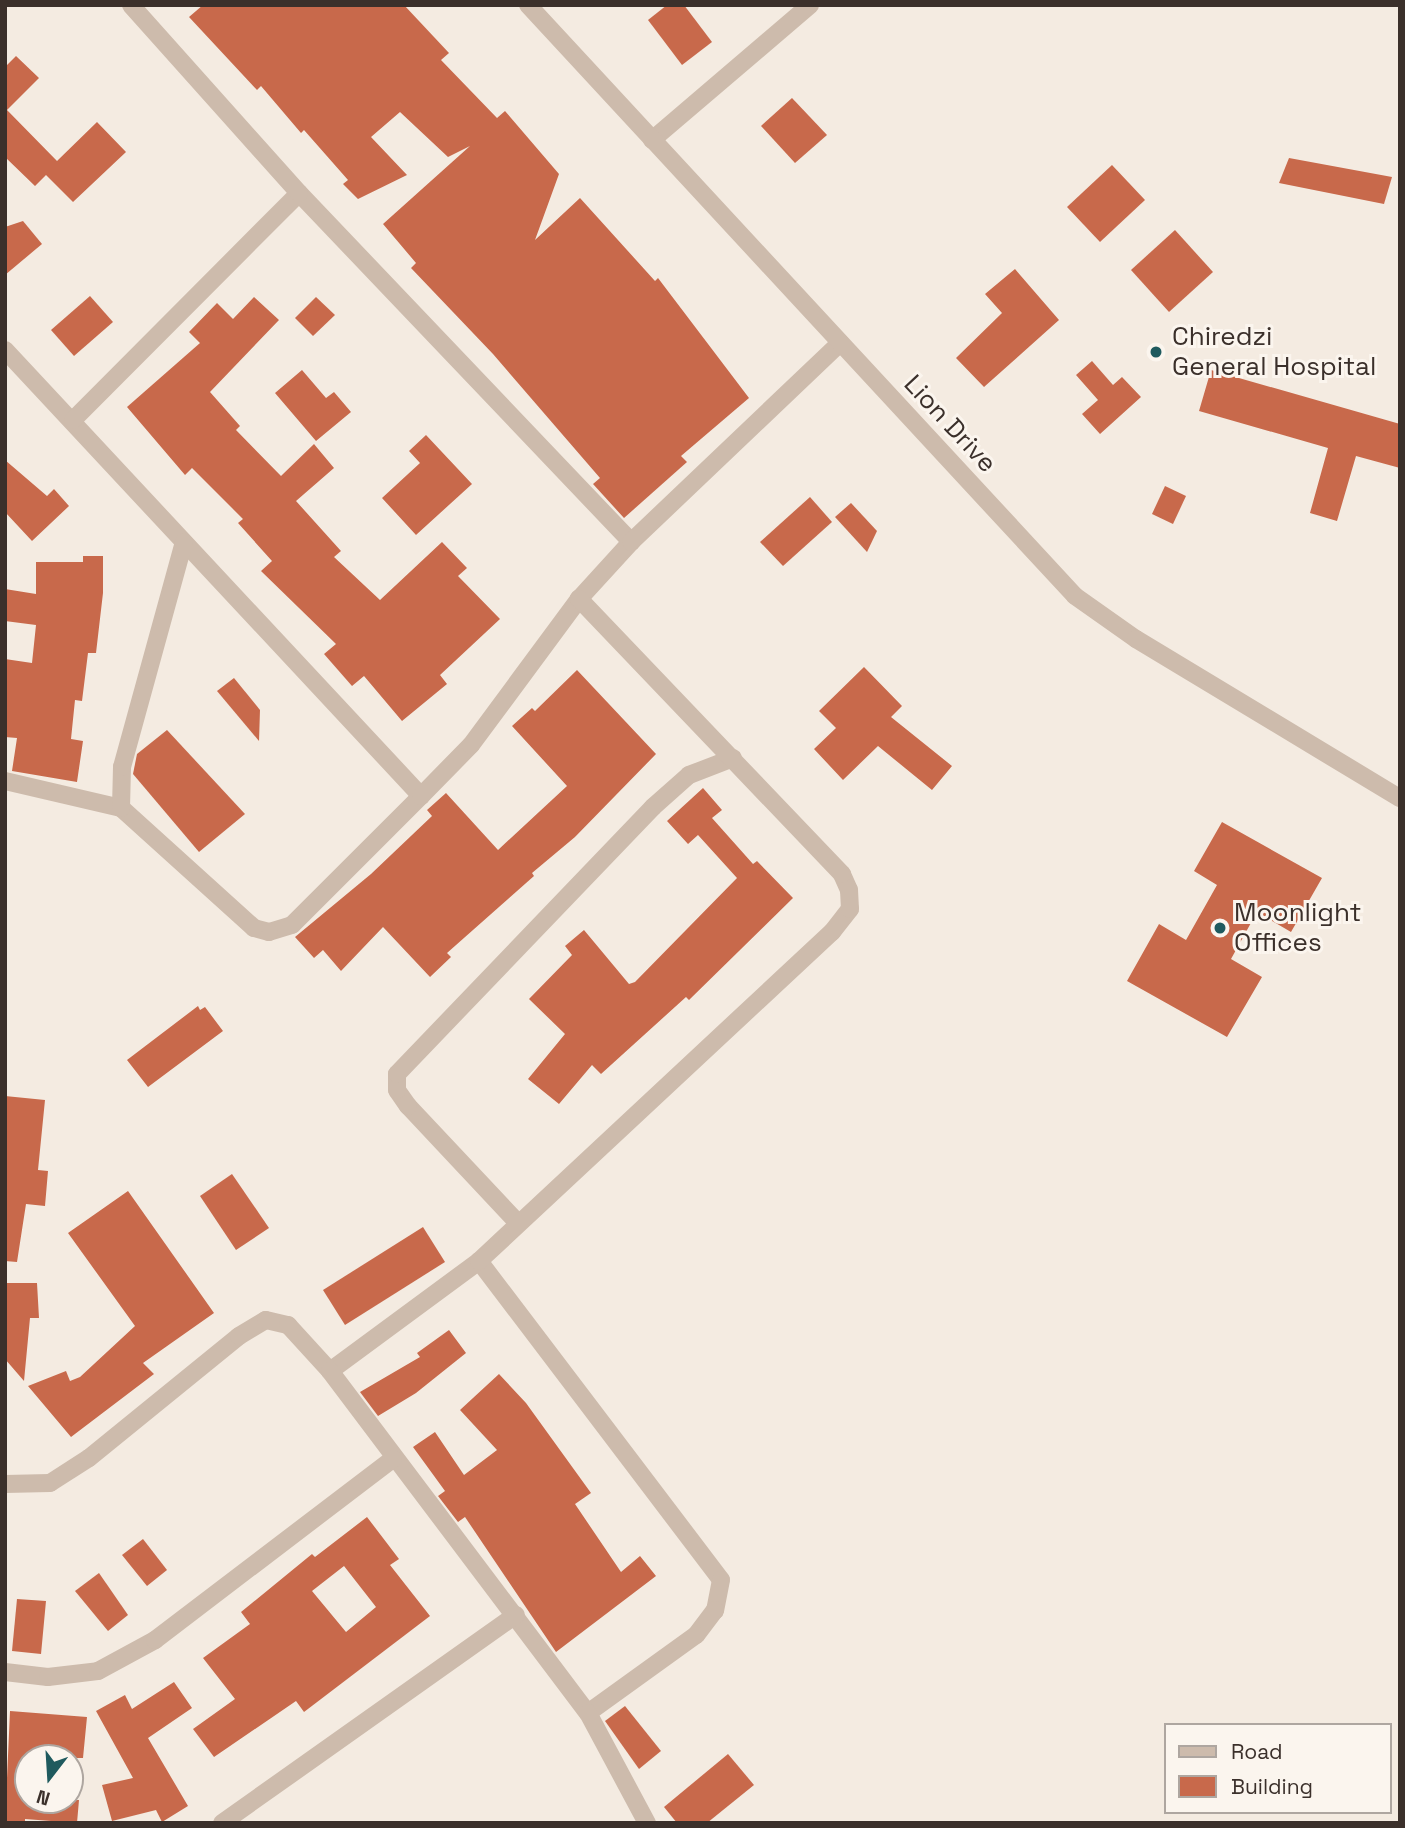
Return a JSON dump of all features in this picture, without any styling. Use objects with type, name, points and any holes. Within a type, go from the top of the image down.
[{"type":"street","points":[[131,5],[299,193],[631,542]]},
{"type":"street","name":"Lion Drive","points":[[528,5],[1075,596],[1136,639],[1400,798]]},
{"type":"street","points":[[652,140],[810,5]]},
{"type":"street","points":[[73,420],[299,193]]},
{"type":"street","points":[[5,782],[121,808],[254,928],[269,932],[292,925],[471,745],[579,599],[631,542],[840,343]]},
{"type":"street","points":[[5,349],[421,796]]},
{"type":"street","points":[[121,808],[122,767],[184,542]]},
{"type":"street","points":[[330,1371],[479,1261],[832,932],[850,909],[849,890],[842,874],[579,599]]},
{"type":"street","points":[[518,1223],[408,1106],[397,1090],[397,1074],[653,807],[689,775],[733,758]]},
{"type":"street","points":[[479,1261],[720,1580],[715,1610],[696,1635],[588,1713]]},
{"type":"street","points":[[5,1484],[50,1483],[89,1458],[239,1336],[266,1320],[288,1325],[330,1371],[393,1459],[516,1615],[588,1713],[647,1823]]},
{"type":"street","points":[[5,1672],[48,1677],[98,1671],[155,1640],[393,1459]]},
{"type":"street","points":[[222,1823],[516,1615]]},
{"type":"building","points":[[203,5],[404,5],[449,53],[441,60],[497,118],[505,111],[559,174],[535,240],[580,198],[655,281],[658,278],[749,398],[681,456],[687,462],[624,518],[593,484],[600,478],[493,354],[411,268],[416,263],[383,224],[470,146],[448,157],[400,112],[371,137],[407,175],[358,199],[343,184],[348,180],[304,130],[301,133],[261,86],[257,90],[189,17]]},
{"type":"building","points":[[667,5],[684,5],[712,42],[682,65],[648,20]]},
{"type":"building","points":[[16,56],[39,78],[7,110],[57,161],[97,122],[126,152],[73,202],[46,175],[35,186],[5,157],[5,67]]},
{"type":"building","points":[[792,98],[827,135],[795,163],[761,126]]},
{"type":"building","points":[[1289,158],[1392,177],[1384,204],[1279,183]]},
{"type":"building","points":[[1112,165],[1145,200],[1100,242],[1067,207]]},
{"type":"building","points":[[23,221],[42,244],[5,275],[5,227]]},
{"type":"building","points":[[1175,230],[1213,272],[1169,312],[1131,270]]},
{"type":"building","points":[[1015,269],[1059,320],[984,387],[956,358],[1002,313],[985,294]]},
{"type":"building","points":[[90,296],[113,322],[74,356],[51,330]]},
{"type":"building","points":[[254,297],[279,320],[210,392],[240,426],[236,430],[281,476],[314,444],[334,468],[296,501],[341,551],[334,557],[380,600],[442,542],[467,568],[458,576],[500,619],[440,675],[447,684],[402,721],[364,676],[352,686],[324,654],[336,644],[261,571],[272,561],[238,523],[243,519],[192,468],[185,475],[127,407],[200,343],[189,332],[217,303],[233,319]]},
{"type":"building","points":[[316,297],[335,315],[313,336],[295,318]]},
{"type":"building","points":[[1092,361],[1113,385],[1122,377],[1141,397],[1100,434],[1082,414],[1098,400],[1076,375]]},
{"type":"building","points":[[302,370],[326,398],[334,392],[351,412],[316,441],[275,393]]},
{"type":"building","points":[[1211,370],[1400,424],[1400,468],[1356,456],[1337,521],[1310,513],[1328,448],[1199,411]]},
{"type":"building","points":[[426,435],[472,484],[416,535],[382,498],[420,463],[409,451]]},
{"type":"building","points":[[5,460],[47,496],[54,489],[69,506],[32,541],[5,512]]},
{"type":"building","points":[[1165,486],[1186,496],[1173,524],[1152,514]]},
{"type":"building","points":[[810,497],[832,522],[783,566],[760,542]]},
{"type":"building","points":[[851,503],[877,531],[867,552],[835,517]]},
{"type":"building","points":[[83,556],[103,556],[103,593],[96,653],[88,653],[82,701],[75,700],[71,739],[83,741],[77,782],[12,771],[17,738],[5,737],[5,659],[32,663],[36,625],[5,621],[5,589],[36,594],[36,562],[83,562]]},
{"type":"building","points":[[864,667],[902,706],[891,717],[952,766],[932,790],[878,746],[843,780],[814,749],[836,728],[819,711]]},
{"type":"building","points":[[577,670],[656,754],[575,837],[532,873],[534,876],[447,953],[451,957],[430,977],[383,927],[341,971],[323,950],[314,958],[295,937],[371,874],[432,816],[427,810],[446,793],[498,850],[567,786],[512,726],[532,708],[535,711]]},
{"type":"building","points":[[234,678],[260,710],[259,741],[217,691]]},
{"type":"building","points":[[167,730],[245,814],[199,852],[133,774],[137,754]]},
{"type":"building","points":[[703,788],[722,810],[712,818],[753,864],[757,861],[793,898],[689,1000],[686,997],[601,1074],[592,1065],[559,1104],[528,1079],[565,1034],[529,999],[572,955],[565,946],[584,930],[629,984],[635,982],[737,878],[698,835],[688,844],[667,821]]},
{"type":"building","name":"Moonlight Offices","points":[[1222,822],[1322,878],[1291,932],[1257,912],[1231,959],[1262,977],[1227,1037],[1127,981],[1159,924],[1186,940],[1217,885],[1194,871]]},
{"type":"building","points":[[198,1006],[200,1010],[205,1007],[223,1031],[148,1087],[127,1060]]},
{"type":"building","points":[[5,1096],[45,1100],[38,1170],[48,1171],[45,1206],[26,1204],[17,1262],[5,1261]]},
{"type":"building","points":[[232,1174],[269,1228],[236,1250],[200,1196]]},
{"type":"building","points":[[128,1191],[214,1313],[143,1363],[154,1374],[71,1437],[28,1386],[66,1371],[70,1381],[80,1377],[135,1326],[68,1233]]},
{"type":"building","points":[[423,1227],[445,1262],[345,1325],[323,1290]]},
{"type":"building","points":[[5,1283],[37,1283],[39,1318],[30,1318],[24,1381],[5,1359]]},
{"type":"building","points":[[449,1330],[466,1353],[416,1393],[378,1416],[360,1392],[420,1357],[417,1353]]},
{"type":"building","points":[[499,1374],[526,1403],[591,1493],[575,1504],[621,1572],[640,1556],[656,1576],[556,1652],[465,1517],[458,1522],[438,1496],[445,1491],[413,1447],[435,1432],[464,1475],[497,1450],[460,1410]]},
{"type":"building","points":[[367,1517],[399,1559],[390,1565],[430,1616],[304,1712],[296,1701],[214,1757],[193,1729],[235,1699],[203,1658],[250,1624],[241,1612],[312,1554],[315,1557]],"holes":[[[344,1566],[376,1607],[346,1632],[312,1591]]]},
{"type":"building","points":[[143,1539],[167,1570],[147,1586],[122,1555]]},
{"type":"building","points":[[99,1573],[128,1615],[108,1631],[75,1591]]},
{"type":"building","points":[[17,1599],[46,1601],[41,1654],[12,1651]]},
{"type":"building","points":[[174,1682],[192,1708],[148,1738],[188,1806],[162,1822],[156,1810],[112,1821],[102,1785],[133,1778],[96,1711],[125,1695],[132,1709]]},
{"type":"building","points":[[625,1706],[661,1751],[639,1769],[605,1721]]},
{"type":"building","points":[[10,1711],[87,1717],[84,1748],[84,1744],[14,1744],[14,1814],[78,1814],[77,1823],[25,1819],[25,1823],[5,1823]]},
{"type":"building","points":[[728,1754],[754,1785],[707,1823],[677,1823],[664,1807]]},
{"type":"place","name":"Chiredzi General Hospital","points":[[1156,352]]},
{"type":"place","name":"Moonlight Offices","points":[[1220,928]]}]
